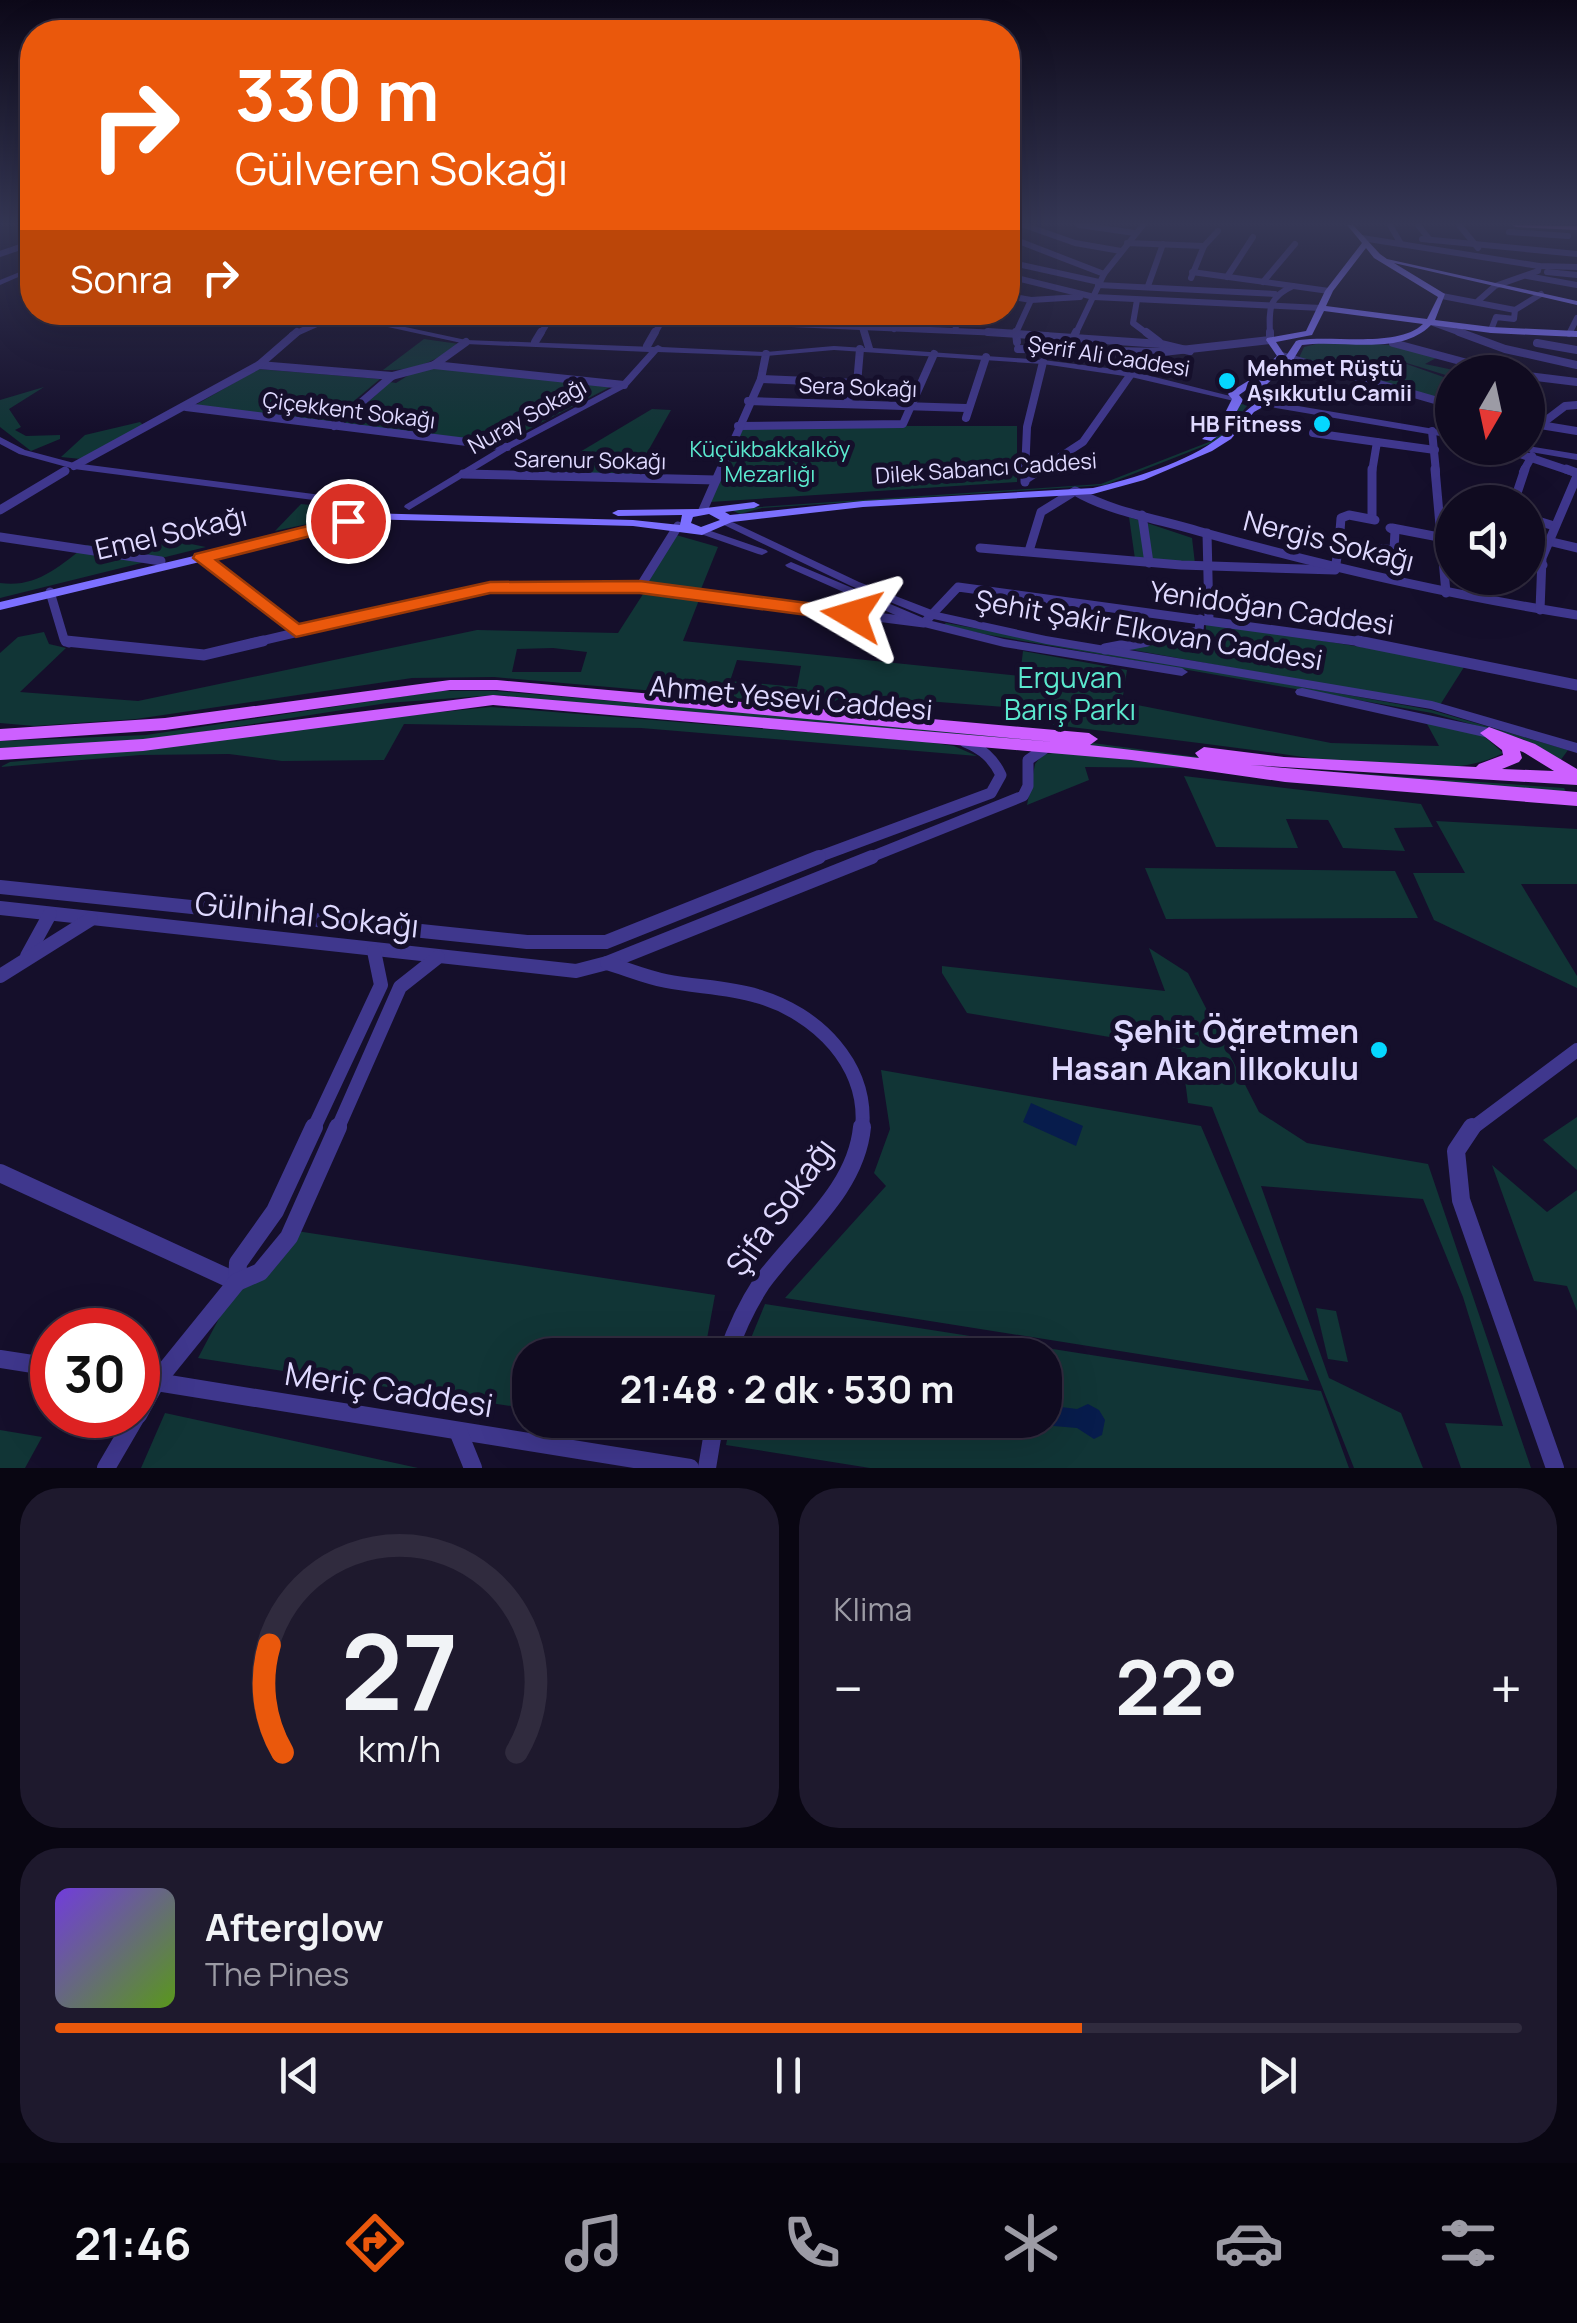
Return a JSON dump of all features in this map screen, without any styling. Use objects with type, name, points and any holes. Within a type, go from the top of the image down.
[{"type":"main road","points":[[1309,333],[1328,294]]},
{"type":"main road","points":[[1270,340],[1309,333],[1327,339],[1393,343],[1414,336],[1431,322],[1442,296],[1438,294]]},
{"type":"main road","points":[[1541,294],[1577,304]]},
{"type":"main road","points":[[1322,308],[1539,338],[1573,334]]},
{"type":"main road","points":[[1270,340],[1298,346],[1327,339]]},
{"type":"main road","points":[[1270,340],[1286,357],[1298,346]]},
{"type":"main road","name":"Dilek Sabancı Caddesi","points":[[362,510],[408,507],[544,515],[702,510],[1113,479],[1206,440],[1223,427],[1238,395],[1262,369],[1286,357]]},
{"type":"main road","name":"Dilek Sabancı Caddesi","points":[[698,530],[726,521],[844,506],[1108,488],[1214,446],[1232,433],[1262,400],[1262,383],[1286,357]]},
{"type":"main road","points":[[1238,395],[1262,400]]},
{"type":"main road","points":[[362,510],[698,530]]},
{"type":"main road","name":"Emel Sokağı","points":[[0,603],[329,528],[362,510]]},
{"type":"main road","name":"Emel Sokağı","points":[[0,603],[362,510]]},
{"type":"main road","points":[[698,530],[684,521],[702,510],[721,513],[726,521]]},
{"type":"main road","name":"Ahmet Yesevi Caddesi","points":[[0,735],[165,724],[398,690],[497,685],[1120,742],[1284,763],[1424,773],[1577,777]]},
{"type":"main road","name":"Ahmet Yesevi Caddesi","points":[[0,754],[143,745],[492,700],[1130,754],[1285,776],[1577,799]]},
{"type":"main road","points":[[1424,773],[1498,767],[1509,762],[1513,758],[1510,746],[1489,733]]},
{"type":"main road","points":[[1489,733],[1530,748],[1577,777]]},
{"type":"main road","points":[[1577,751],[1569,764],[1577,777]]},
{"type":"street","points":[[1079,294],[1094,297]]},
{"type":"street","points":[[1074,336],[1095,294]]},
{"type":"street","points":[[1019,325],[1015,334],[1018,352],[1190,351],[1247,339],[1270,340],[1269,306],[1274,294],[1269,294]]},
{"type":"street","points":[[1478,301],[1488,294]]},
{"type":"street","points":[[1442,296],[1515,310],[1541,294]]},
{"type":"street","points":[[1020,298],[1094,297],[1322,308]]},
{"type":"street","points":[[1020,323],[1031,300]]},
{"type":"street","points":[[1133,341],[1137,300]]},
{"type":"street","points":[[1492,330],[1496,317],[1514,319],[1515,310]]},
{"type":"street","points":[[1573,334],[1577,318]]},
{"type":"street","points":[[1133,322],[1161,344]]},
{"type":"street","points":[[1431,322],[1531,355]]},
{"type":"street","points":[[259,366],[262,358],[289,336],[315,325]]},
{"type":"street","name":"Şerif Ali Caddesi","points":[[394,325],[466,342],[752,350],[865,347],[986,357],[1130,374],[1238,395]]},
{"type":"street","name":"Şerif Ali Caddesi","points":[[400,325],[458,337],[766,354],[865,347],[1018,352],[1114,367],[1238,395]]},
{"type":"street","points":[[534,342],[546,325]]},
{"type":"street","points":[[652,348],[660,325]]},
{"type":"street","points":[[820,325],[1074,336],[1161,344],[1190,351]]},
{"type":"street","points":[[848,402],[865,347],[861,325]]},
{"type":"street","points":[[894,329],[898,325]]},
{"type":"street","points":[[955,331],[956,325]]},
{"type":"street","points":[[1534,355],[1539,338],[1577,350]]},
{"type":"street","points":[[434,365],[466,342]]},
{"type":"street","points":[[1393,343],[1438,355]]},
{"type":"street","name":"Nuray Sokağı","points":[[408,507],[624,385],[652,348]]},
{"type":"street","points":[[702,510],[761,379],[766,354]]},
{"type":"street","points":[[738,426],[903,424],[934,354]]},
{"type":"street","name":"Sera Sokağı","points":[[748,401],[848,402],[966,413],[986,357]]},
{"type":"street","points":[[1286,357],[1435,400]]},
{"type":"street","points":[[1545,358],[1577,365]]},
{"type":"street","points":[[1025,483],[1027,427],[1044,362]]},
{"type":"street","points":[[0,510],[259,366],[392,376],[434,365],[624,385]]},
{"type":"street","points":[[1025,483],[1083,442],[1130,374]]},
{"type":"street","points":[[334,426],[392,376]]},
{"type":"street","points":[[1545,378],[1577,382]]},
{"type":"street","points":[[761,379],[857,383]]},
{"type":"street","points":[[1262,400],[1435,431]]},
{"type":"street","points":[[1262,400],[1435,429]]},
{"type":"street","points":[[1545,421],[1565,406],[1577,405]]},
{"type":"street","name":"Çiçekkent Sokağı","points":[[186,407],[508,448]]},
{"type":"street","points":[[1545,426],[1577,432]]},
{"type":"street","points":[[1432,431],[1439,485]]},
{"type":"street","points":[[1313,433],[1434,450]]},
{"type":"street","points":[[0,440],[69,469]]},
{"type":"street","points":[[1372,518],[1370,483],[1377,442]]},
{"type":"street","points":[[1545,451],[1577,455]]},
{"type":"street","points":[[1545,451],[1577,455]]},
{"type":"street","points":[[0,452],[69,469],[362,510]]},
{"type":"street","points":[[1545,458],[1577,474],[1551,525],[1545,555]]},
{"type":"street","name":"Sarenur Sokağı","points":[[464,474],[716,480]]},
{"type":"street","points":[[1029,551],[1041,512],[1075,491]]},
{"type":"street","name":"Nergis Sokağı","points":[[1075,491],[1089,499],[1335,570],[1435,591]]},
{"type":"street","points":[[1142,515],[1149,562]]},
{"type":"street","points":[[980,548],[1207,566],[1335,570],[1338,544],[1341,518],[1372,518],[1395,531],[1394,550],[1338,544]]},
{"type":"street","name":"Şehit Şakir Elkovan Caddesi","points":[[726,521],[929,619],[1432,704],[1577,751]]},
{"type":"street","points":[[1545,523],[1551,525]]},
{"type":"street","points":[[640,587],[678,526]]},
{"type":"street","points":[[1390,528],[1435,538]]},
{"type":"street","name":"Şehit Şakir Elkovan Caddesi","points":[[698,530],[744,543],[845,592],[1004,642],[1400,711],[1489,733]]},
{"type":"street","points":[[1105,649],[1199,631],[1205,620],[1207,534]]},
{"type":"street","points":[[0,536],[161,561]]},
{"type":"street","points":[[1548,541],[1577,548]]},
{"type":"street","points":[[202,558],[296,630]]},
{"type":"street","points":[[50,592],[64,639],[81,646],[204,655],[296,630],[490,588],[640,587],[708,599],[929,619]]},
{"type":"street","name":"Yenidoğan Caddesi","points":[[929,619],[958,587],[1343,638],[1577,685]]},
{"type":"street","name":"Nergis Sokağı","points":[[1457,595],[1577,615]]},
{"type":"street","points":[[1540,610],[1541,595]]},
{"type":"street","name":"Gülnihal Sokağı","points":[[0,887],[527,942],[606,942],[873,835],[991,793],[1001,775],[996,762],[982,749],[961,741]]},
{"type":"street","name":"Gülnihal Sokağı","points":[[0,908],[576,971],[607,963],[1023,796],[1028,786],[1028,760],[1048,748]]},
{"type":"street","points":[[28,956],[50,914]]},
{"type":"street","points":[[0,976],[91,918]]},
{"type":"street","points":[[606,942],[607,963]]},
{"type":"street","points":[[237,1282],[238,1263],[275,1211],[381,985],[374,951]]},
{"type":"street","points":[[160,1366],[237,1282],[260,1272],[288,1237],[400,987],[438,957]]},
{"type":"street","name":"Şifa Sokağı","points":[[607,963],[664,981],[724,988],[772,1001],[811,1024],[840,1050],[864,1090],[862,1147],[845,1180],[762,1282],[730,1338]]},
{"type":"street","points":[[1555,1468],[1461,1200],[1456,1151],[1474,1124],[1577,1050]]},
{"type":"street","points":[[0,1173],[237,1282]]},
{"type":"street","points":[[0,1360],[30,1364]]},
{"type":"street","name":"Meriç Caddesi","points":[[160,1382],[690,1468]]},
{"type":"street","points":[[458,1431],[474,1468]]},
{"type":"street","points":[[106,1468],[124,1438]]},
{"type":"street","points":[[707,1468],[713,1438]]},
{"type":"green space","points":[[424,339],[459,344],[423,364],[383,370]]},
{"type":"green space","points":[[1328,341],[1390,345],[1435,356],[1425,364],[1435,366],[1435,372],[1384,356],[1435,374],[1435,398],[1298,360],[1304,347]]},
{"type":"green space","points":[[436,366],[612,386],[502,443],[344,424],[390,382]]},
{"type":"green space","points":[[258,369],[380,379],[329,422],[192,407]]},
{"type":"green space","points":[[44,387],[9,409],[21,427],[15,430],[26,436],[60,435],[60,439],[31,451],[0,427],[0,400]]},
{"type":"green space","points":[[1241,404],[1248,405],[1217,441],[1105,485],[762,508],[740,514],[729,509],[1101,484],[1214,440]]},
{"type":"green space","points":[[652,409],[671,410],[634,476],[543,474]]},
{"type":"green space","points":[[140,422],[143,425],[81,459],[61,457],[85,435]]},
{"type":"green space","name":"Küçükbakkalköy Mezarlığı","points":[[744,426],[1017,426],[1017,482],[710,502]]},
{"type":"green space","points":[[301,504],[350,509],[344,516],[275,531]]},
{"type":"green space","points":[[1129,517],[1192,538],[1195,564],[1135,559]]},
{"type":"green space","points":[[141,534],[206,547],[0,598],[0,583],[36,579],[87,545],[118,550]]},
{"type":"green space","points":[[676,535],[718,547],[699,594],[643,586]]},
{"type":"green space","name":"Erguvan Barış Parkı","points":[[645,591],[699,600],[683,641],[1020,676],[1023,651],[1127,670],[1122,702],[1331,743],[1439,746],[1426,722],[1484,736],[1503,753],[1449,767],[1381,766],[1054,725],[1019,708],[846,695],[826,706],[494,677],[412,678],[136,719],[34,726],[0,723],[0,653],[18,637],[44,632],[49,644],[66,648],[20,692],[138,701],[477,630],[618,633]],"holes":[[[517,649],[587,652],[581,672],[512,672]],[[737,660],[801,666],[797,687],[730,681]]]},
{"type":"green space","points":[[1206,622],[1466,664],[1440,705],[1122,648],[1206,636]]},
{"type":"green space","points":[[943,625],[1431,710],[1568,750],[1560,761],[1523,739],[1432,713],[984,634]]},
{"type":"green space","points":[[440,691],[495,691],[1085,742],[1280,768],[1564,788],[1567,793],[1281,772],[496,695],[387,703],[150,740],[0,748],[0,741],[146,735]]},
{"type":"green space","points":[[491,707],[927,742],[954,746],[977,756],[641,728],[404,724],[384,760],[282,761],[229,754],[140,755],[0,767],[10,762]]},
{"type":"green space","points":[[1062,751],[1190,768],[1085,767],[1089,780],[1027,805],[1035,764],[1042,755]]},
{"type":"green space","points":[[1184,776],[1421,804],[1433,827],[1394,828],[1405,851],[1343,848],[1328,820],[1286,819],[1298,848],[1216,847]]},
{"type":"green space","points":[[1436,821],[1577,829],[1577,884],[1521,884],[1577,976],[1577,988],[1434,920],[1413,873],[1465,873]]},
{"type":"green space","points":[[1145,868],[1395,871],[1418,918],[1166,919]]},
{"type":"green space","points":[[1149,948],[1188,973],[1259,1112],[1307,1143],[1428,1164],[1531,1468],[1461,1468],[1445,1423],[1503,1426],[1463,1297],[1423,1199],[1261,1186],[1329,1378],[1401,1413],[1423,1468],[1354,1468],[1212,1107],[1188,1103],[1181,1049],[967,1013],[942,973],[942,966],[1165,991]]},
{"type":"green space","points":[[881,1070],[1201,1126],[1309,1381],[1062,1342],[1062,1338],[1038,1338],[785,1298],[886,1186],[874,1173],[890,1129]]},
{"type":"green space","points":[[1577,1117],[1577,1170],[1543,1140]]},
{"type":"green space","points":[[1492,1165],[1547,1212],[1577,1190],[1577,1311],[1567,1286],[1534,1281]]},
{"type":"green space","points":[[290,1230],[715,1295],[707,1338],[512,1338],[512,1406],[198,1358],[224,1309]]},
{"type":"green space","points":[[765,1304],[982,1338],[751,1338]]},
{"type":"green space","points":[[1316,1308],[1336,1311],[1348,1362],[1328,1359]]},
{"type":"green space","points":[[1062,1350],[1321,1391],[1349,1468],[870,1468],[726,1445],[727,1438],[1062,1438]]},
{"type":"green space","points":[[165,1413],[418,1468],[141,1468],[154,1438],[160,1438]]},
{"type":"green space","points":[[0,1430],[41,1438],[25,1468],[0,1468]]},
{"type":"water","points":[[1031,1103],[1083,1126],[1076,1146],[1023,1122]]},
{"type":"water","points":[[1088,1404],[1099,1410],[1105,1420],[1102,1435],[1094,1439],[1077,1428],[1062,1427],[1062,1407],[1077,1409]]},
{"type":"place","name":"Mehmet Rüştü Aşıkkutlu Camii","points":[[1227,381]]},
{"type":"place","name":"HB Fitness","points":[[1322,424]]},
{"type":"place","name":"Şehit Öğretmen Hasan Akan İlkokulu","points":[[1379,1050]]},
{"type":"route","points":[[348,521],[202,558],[296,630],[490,588],[640,587],[852,615]]}]
